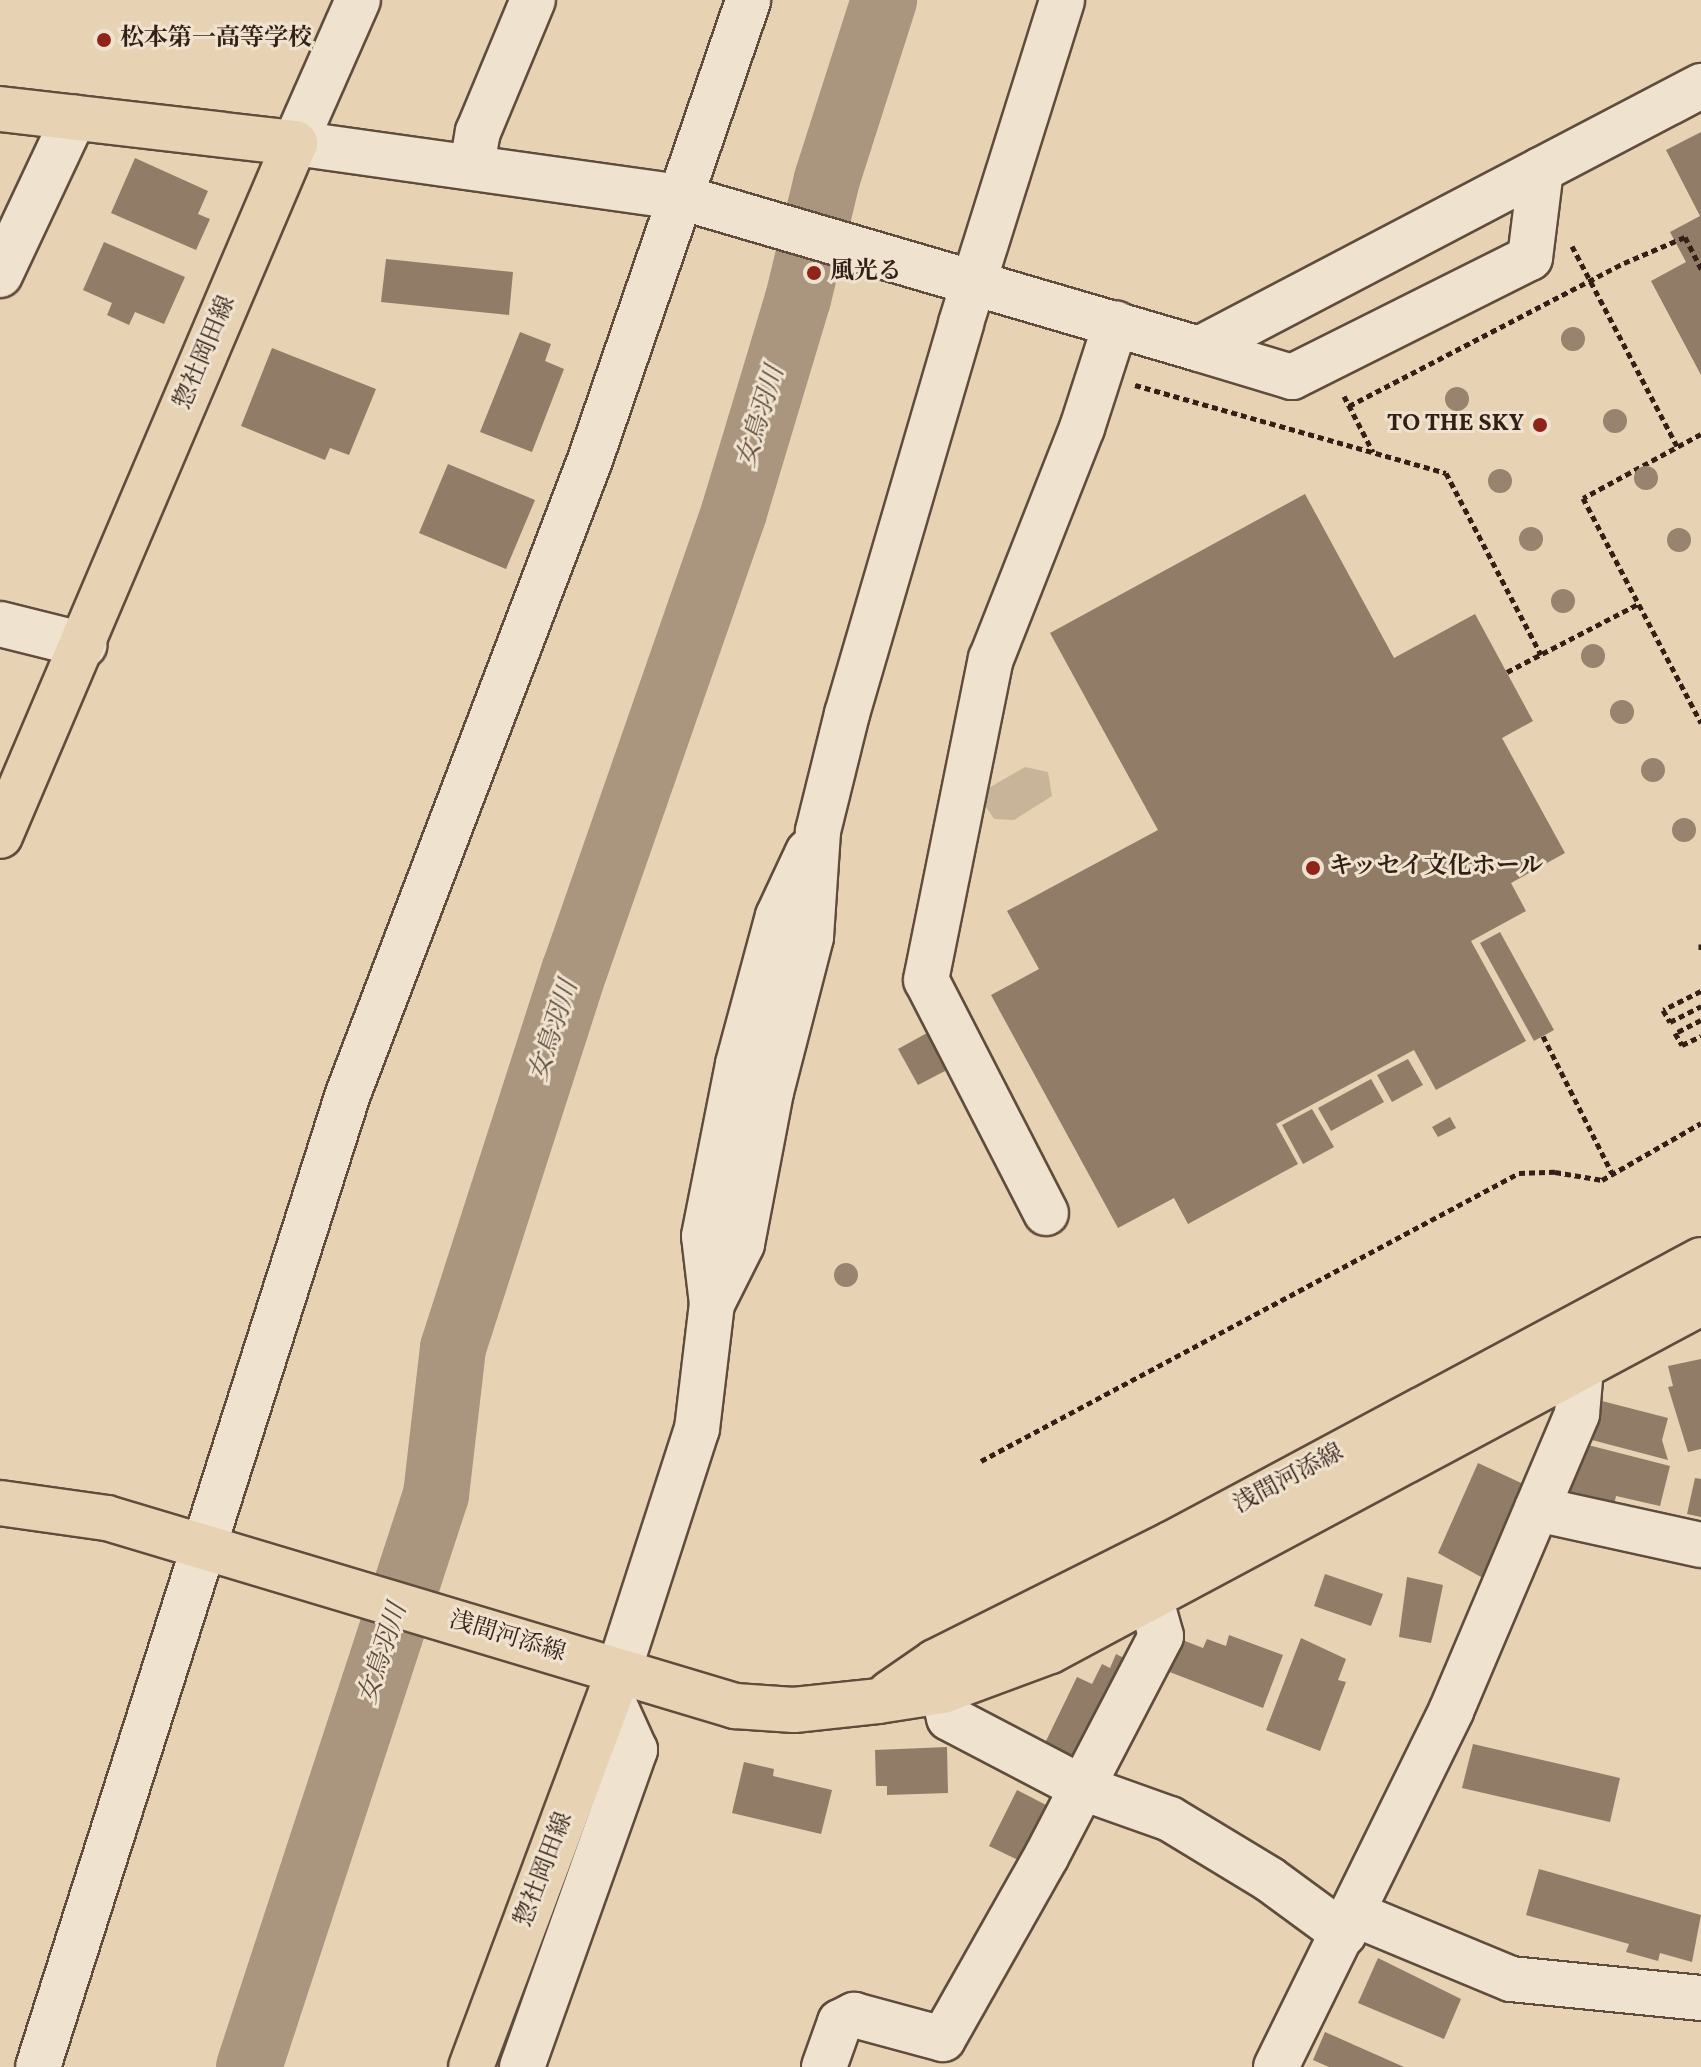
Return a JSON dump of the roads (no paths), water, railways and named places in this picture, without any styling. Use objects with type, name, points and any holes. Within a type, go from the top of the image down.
[{"type":"main road","points":[[0,109],[295,143]]},
{"type":"main road","name":"惣社岡田線","points":[[0,836],[84,645],[295,143]]},
{"type":"main road","name":"浅間河添線","points":[[878,1701],[935,1662],[1144,1558],[1701,1260]]},
{"type":"main road","name":"浅間河添線","points":[[0,1503],[107,1518],[215,1548],[573,1658],[614,1684],[735,1706],[794,1710],[878,1701],[942,1691],[1050,1651],[1701,1303]]},
{"type":"main road","name":"惣社岡田線","points":[[471,2067],[614,1684]]},
{"type":"street","points":[[358,0],[295,143],[472,165],[689,200],[1292,377],[1530,258],[1541,170]]},
{"type":"street","points":[[472,165],[478,132],[533,0]]},
{"type":"street","points":[[38,2067],[215,1548],[348,1094],[689,200],[748,0]]},
{"type":"street","points":[[522,2067],[635,1750],[614,1684],[697,1429],[712,1304],[742,1244],[771,1092],[811,937],[818,831],[962,278],[1062,0]]},
{"type":"street","points":[[1199,349],[1701,86]]},
{"type":"street","points":[[0,275],[74,118]]},
{"type":"street","points":[[1046,1213],[926,980],[991,659],[1082,428],[1116,323]]},
{"type":"street","points":[[0,624],[84,645]]},
{"type":"street","points":[[1276,2067],[1349,1924],[1451,1711],[1577,1414],[1581,1368]]},
{"type":"street","points":[[1537,1509],[1701,1545]]},
{"type":"street","points":[[824,2067],[840,2022],[854,2015],[943,2039],[1083,1788],[1161,1636],[1150,1597]]},
{"type":"street","points":[[942,1691],[949,1718],[1083,1788],[1170,1819],[1349,1924],[1511,1979],[1701,1998]]},
{"type":"waterway","name":"女鳥羽川","points":[[249,2067],[436,1495],[453,1348],[575,969],[734,512],[798,299],[827,179],[884,0]]},
{"type":"place","name":"松本第一高等学校","points":[[104,40]]},
{"type":"place","name":"風光る","points":[[814,273]]},
{"type":"place","name":"TO THE SKY","points":[[1540,425]]},
{"type":"place","name":"キッセイ文化ホール","points":[[1313,868]]}]
